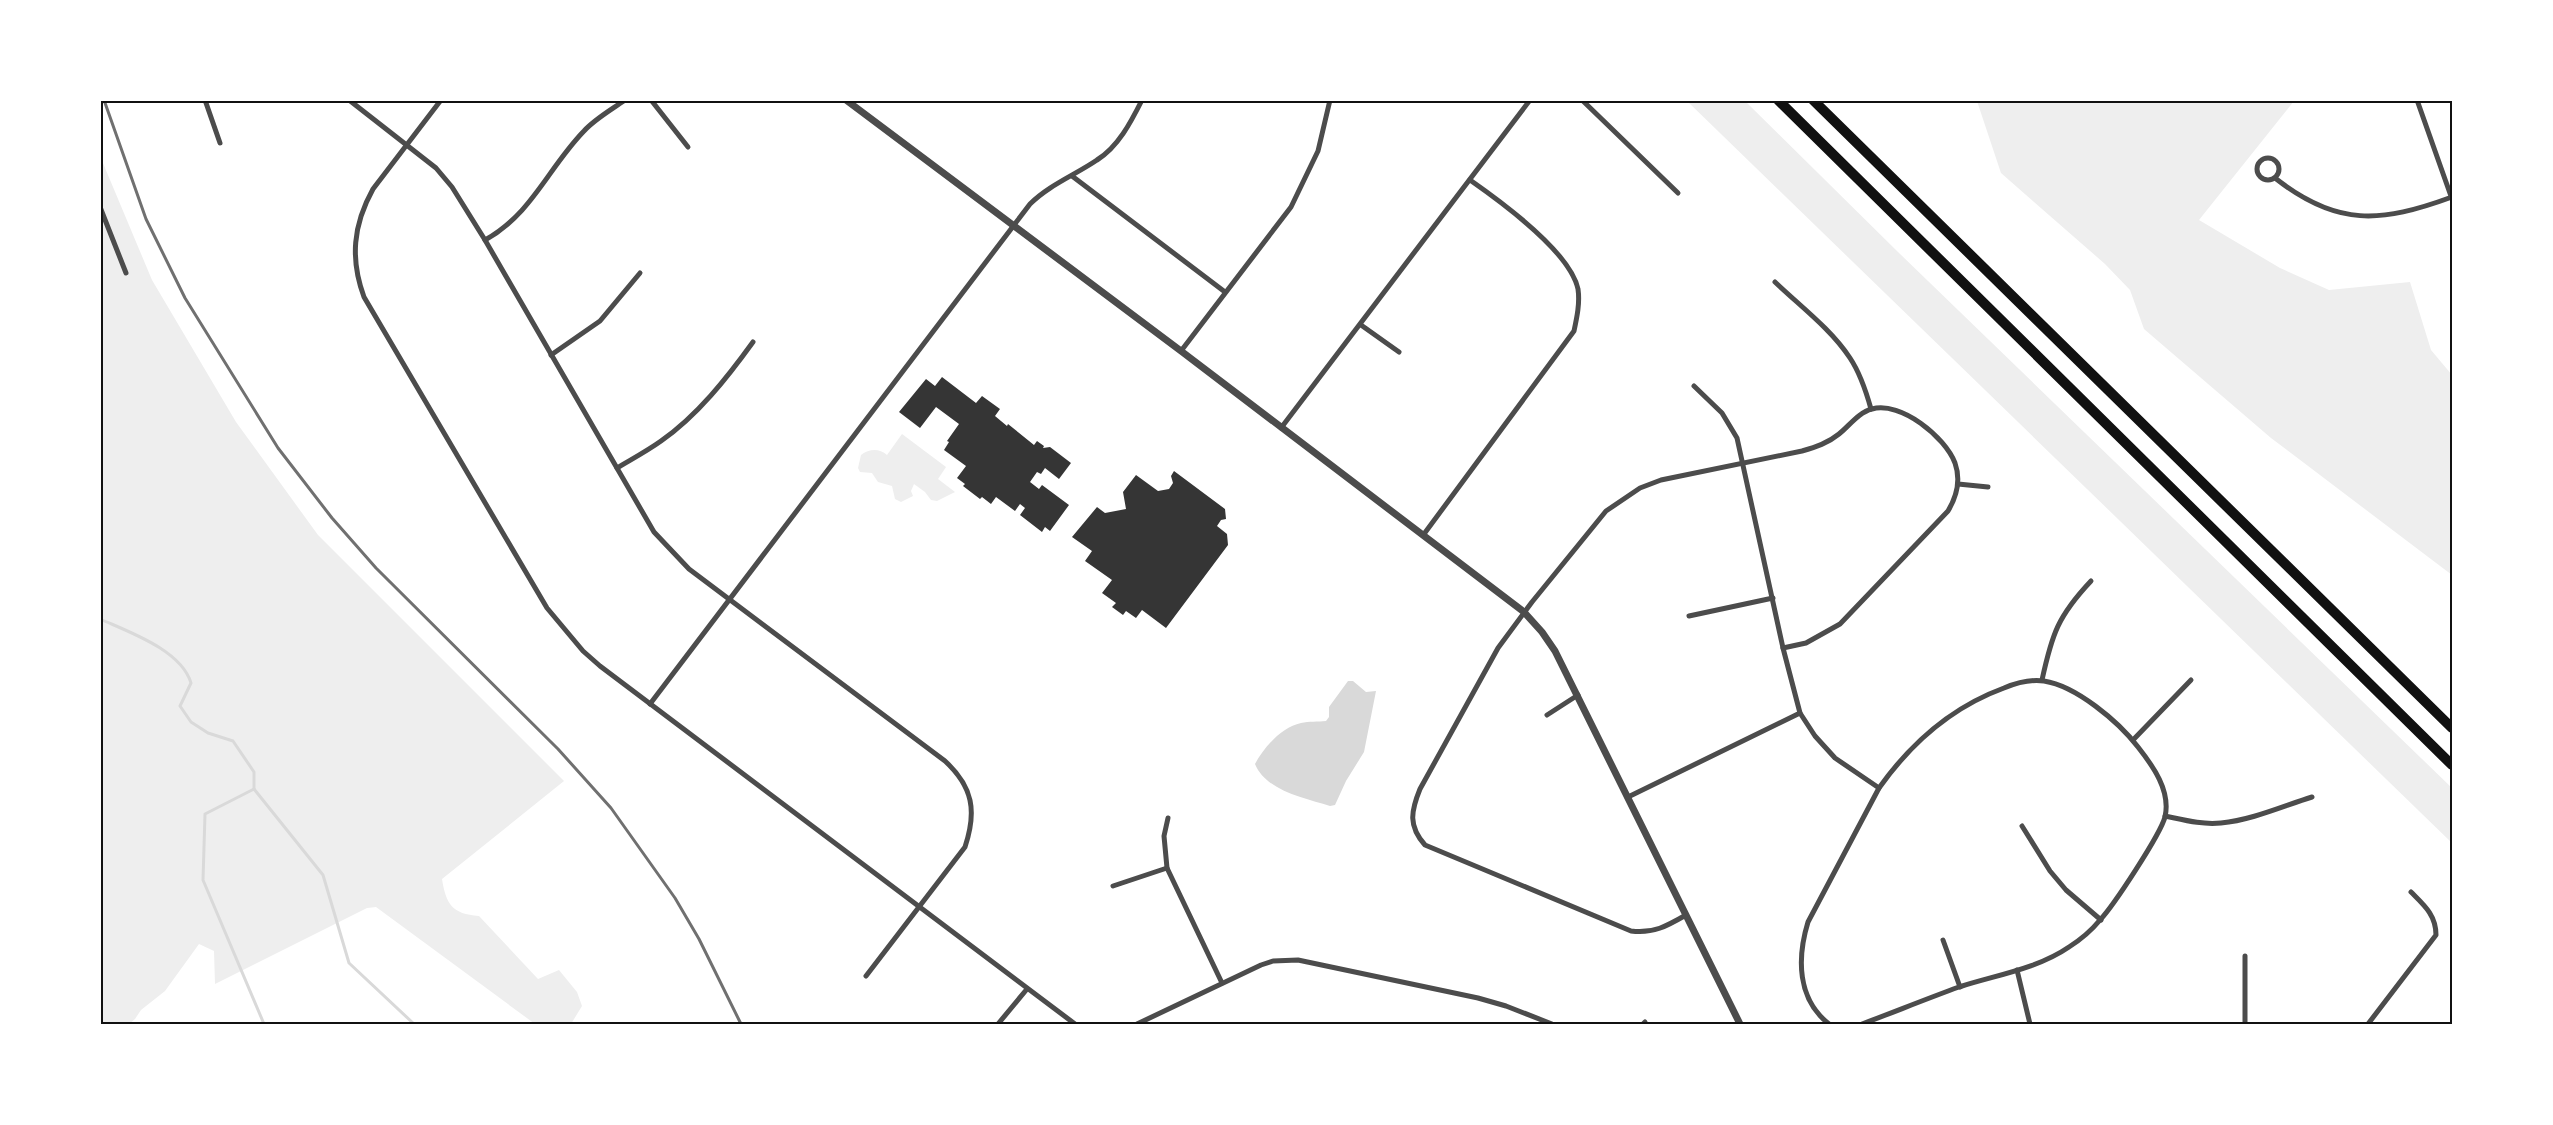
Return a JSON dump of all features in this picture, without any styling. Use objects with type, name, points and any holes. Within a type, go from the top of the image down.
[{"type":"highway","points":[[1778,100],[2452,765]]},
{"type":"highway","points":[[1814,100],[2452,728]]},
{"type":"street","points":[[205,100],[220,143]]},
{"type":"street","points":[[349,100],[443,174],[485,240],[654,532],[668,548],[688,569],[945,761],[963,782],[972,807],[970,833],[965,847],[866,976]]},
{"type":"street","points":[[441,100],[373,189],[360,214],[354,253],[364,297],[547,608],[583,651],[650,704],[1075,1024]]},
{"type":"street","points":[[485,240],[500,232],[519,215],[584,131],[625,100]]},
{"type":"street","points":[[651,100],[688,147]]},
{"type":"street","points":[[846,100],[1424,534],[1524,612],[1555,651],[1740,1024]]},
{"type":"street","points":[[650,704],[1038,196],[1100,159],[1112,148],[1130,123],[1142,100]]},
{"type":"street","points":[[1181,351],[1291,207],[1318,151],[1330,100]]},
{"type":"street","points":[[1281,428],[1530,100]]},
{"type":"street","points":[[1582,100],[1678,193]]},
{"type":"street","points":[[2275,178],[2279,171],[2277,163],[2270,159],[2262,160],[2257,166],[2260,177],[2268,180],[2275,178],[2304,197],[2325,207],[2355,216],[2378,218],[2412,212],[2452,198],[2417,100]]},
{"type":"street","points":[[1072,176],[1225,292]]},
{"type":"street","points":[[1424,534],[1574,331],[1578,310],[1578,288],[1570,271],[1517,215],[1470,180]]},
{"type":"street","points":[[100,207],[126,273]]},
{"type":"street","points":[[551,355],[600,321],[640,273]]},
{"type":"street","points":[[1775,282],[1834,338],[1849,356],[1861,376],[1872,409]]},
{"type":"street","points":[[1360,325],[1399,352]]},
{"type":"street","points":[[617,468],[662,441],[674,431],[723,382],[753,342]]},
{"type":"street","points":[[1694,386],[1731,425],[1742,462],[1783,648],[1800,713],[1815,736],[1835,758],[1879,788]]},
{"type":"street","points":[[1686,915],[1658,930],[1645,933],[1631,931],[1434,849],[1416,835],[1411,821],[1420,789],[1498,648],[1591,527],[1621,500],[1661,480],[1802,451],[1823,444],[1872,409],[1898,410],[1918,420],[1950,453],[1955,464],[1958,484],[1956,498],[1948,511],[1840,624],[1806,644],[1783,648]]},
{"type":"street","points":[[1958,484],[1988,487]]},
{"type":"street","points":[[2043,680],[2055,630],[2076,597],[2091,581]]},
{"type":"street","points":[[1689,616],[1773,598]]},
{"type":"street","points":[[1828,1024],[1812,1006],[1803,982],[1800,962],[1802,941],[1808,922],[1879,788],[1893,769],[1922,737],[1964,706],[1986,695],[2019,682],[2043,680],[2075,691],[2133,740],[2155,768],[2161,783],[2165,816],[2157,835],[2101,920],[2085,935],[2052,958],[1960,987],[1862,1024]]},
{"type":"street","points":[[2133,740],[2191,680]]},
{"type":"street","points":[[1546,715],[1578,695]]},
{"type":"street","points":[[1628,797],[1800,713]]},
{"type":"street","points":[[2165,816],[2198,823],[2220,824],[2312,797]]},
{"type":"street","points":[[1168,818],[1164,836],[1167,868],[1222,983]]},
{"type":"street","points":[[2022,826],[2050,872],[2066,890],[2101,920]]},
{"type":"street","points":[[1113,886],[1167,868]]},
{"type":"street","points":[[2368,1024],[2436,935],[2433,915],[2411,892]]},
{"type":"street","points":[[1943,940],[1960,987]]},
{"type":"street","points":[[2245,957],[2245,1024]]},
{"type":"street","points":[[1137,1024],[1267,963],[1298,960],[1478,998],[1552,1024]]},
{"type":"street","points":[[2017,970],[2030,1024]]},
{"type":"street","points":[[998,1024],[1027,989]]},
{"type":"shaded area","points":[[1687,101],[1745,101],[2452,788],[2452,843]]},
{"type":"shaded area","points":[[1977,101],[2294,101],[2199,220],[2280,268],[2329,290],[2410,282],[2431,350],[2452,375],[2452,575],[2271,438],[2144,329],[2130,290],[2105,264],[2001,173]]},
{"type":"shaded area","points":[[100,156],[152,280],[236,422],[318,535],[564,781],[442,879],[448,901],[452,906],[462,913],[479,916],[538,979],[559,970],[577,992],[582,1006],[571,1024],[535,1024],[376,907],[367,908],[215,984],[214,951],[199,944],[165,991],[141,1010],[129,1024],[101,1024]]},
{"type":"shaded area","points":[[902,434],[946,467],[938,479],[955,492],[937,501],[931,500],[914,484],[911,491],[913,496],[901,502],[895,499],[892,486],[878,482],[872,473],[860,472],[858,468],[861,455],[874,450],[887,455]]},
{"type":"shaded area","points":[[1348,681],[1353,681],[1366,692],[1376,691],[1364,752],[1346,781],[1335,805],[1330,806],[1298,796],[1268,781],[1255,764],[1263,751],[1280,733],[1294,725],[1326,721],[1329,717],[1329,707]]},
{"type":"building","points":[[942,377],[976,403],[982,396],[1000,409],[995,416],[1007,426],[1008,424],[1034,445],[1037,441],[1044,446],[1043,448],[1050,447],[1071,463],[1059,479],[1045,468],[1041,474],[1037,472],[1030,482],[1039,489],[1042,485],[1069,505],[1050,531],[1045,527],[1042,532],[1020,515],[1025,508],[1020,504],[1015,511],[996,497],[991,504],[963,486],[965,484],[957,478],[966,466],[944,450],[949,442],[947,441],[959,424],[936,407],[920,428],[899,412],[926,379],[935,386]]},
{"type":"building","points":[[1174,471],[1225,509],[1226,519],[1221,520],[1217,526],[1227,534],[1228,545],[1166,628],[1142,610],[1136,618],[1126,611],[1123,615],[1112,607],[1116,603],[1102,593],[1112,580],[1085,561],[1092,551],[1072,537],[1097,507],[1105,513],[1126,509],[1123,492],[1136,475],[1158,491],[1169,489],[1173,483],[1171,476]]},
{"type":"waterway","points":[[100,619],[139,636],[177,661],[191,683],[180,706],[191,722],[208,733],[233,741],[254,772],[254,789],[205,814],[203,880],[264,1024]]},
{"type":"waterway","points":[[254,789],[323,875],[349,963],[414,1024]]},
{"type":"railway","points":[[104,100],[146,219],[185,298],[278,448],[332,518],[376,568],[558,749],[611,808],[675,898],[699,939],[741,1024]]}]
